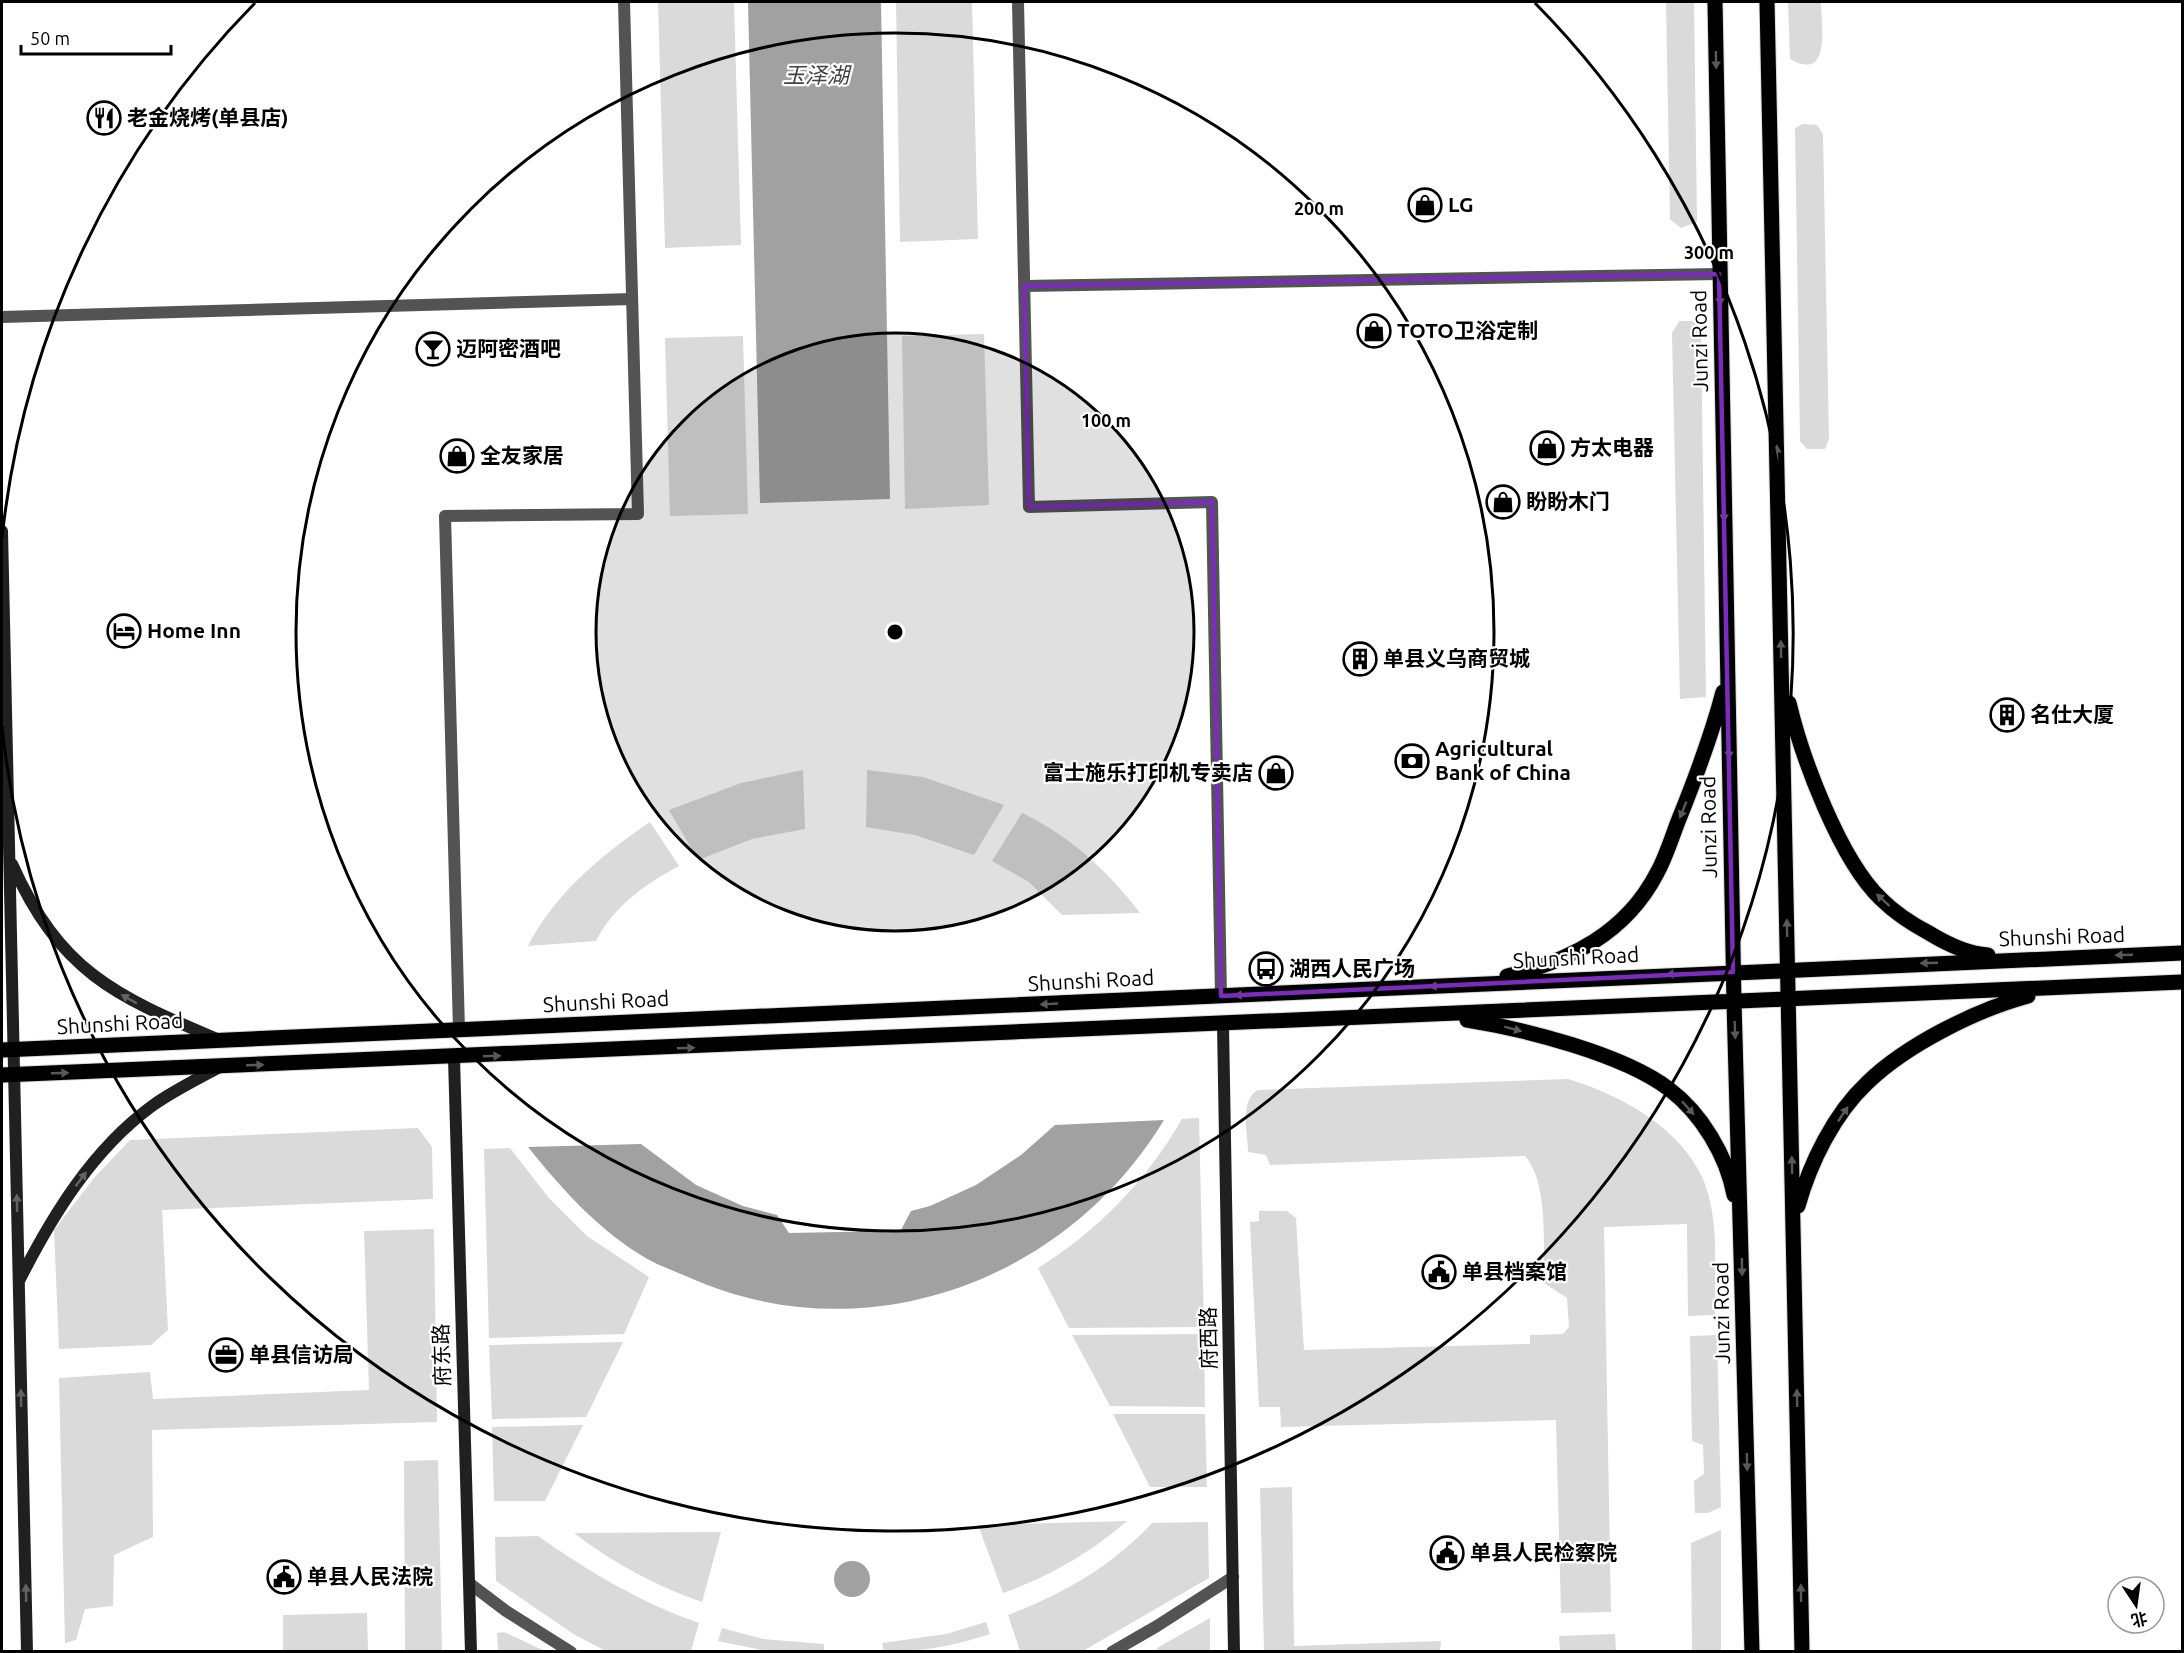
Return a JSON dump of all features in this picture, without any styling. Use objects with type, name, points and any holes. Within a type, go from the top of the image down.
[{"type":"main road","name":"Junzi Road","points":[[1715,2],[1733,972],[1752,1652]]},
{"type":"main road","points":[[1767,2],[1803,1652]]},
{"type":"main road","points":[[2,531],[9,857],[7,1050],[19,1282],[27,1652]]},
{"type":"main road","points":[[1470,984],[1557,961],[1589,946],[1618,925],[1640,900],[1658,873],[1702,764],[1727,675]]},
{"type":"main road","points":[[1782,675],[1792,716],[1829,814],[1861,876],[1881,899],[1912,924],[1943,942],[1979,954],[2051,958]]},
{"type":"main road","points":[[9,857],[43,925],[85,970],[143,1006],[221,1041]]},
{"type":"main road","name":"Shunshi Road","points":[[7,1050],[2182,953]]},
{"type":"main road","points":[[8,1075],[454,1058],[2182,982]]},
{"type":"main road","points":[[1794,1224],[1803,1188],[1827,1138],[1867,1083],[1941,1031],[2009,1001],[2055,988]]},
{"type":"main road","points":[[1435,1015],[1507,1027],[1575,1046],[1644,1074],[1670,1089],[1692,1112],[1727,1165],[1742,1231]]},
{"type":"main road","name":"府西路","points":[[1223,1025],[1234,1652]]},
{"type":"main road","name":"府东路","points":[[454,1058],[471,1652]]},
{"type":"main road","points":[[19,1282],[50,1220],[91,1166],[151,1107],[221,1067]]},
{"type":"street","points":[[459,1030],[446,516],[638,514],[624,2]]},
{"type":"street","points":[[1018,2],[1029,507],[1212,502],[1221,996]]},
{"type":"street","points":[[1024,286],[1719,274]]},
{"type":"street","points":[[2,317],[632,299]]},
{"type":"street","points":[[1112,1652],[1233,1577]]},
{"type":"street","points":[[469,1583],[506,1611],[571,1652]]},
{"type":"highlighted area","points":[[1719,274],[1733,972],[1221,996],[1212,502],[1029,507],[1024,286]]},
{"type":"shaded area","points":[[658,2],[734,2],[741,245],[665,248]]},
{"type":"shaded area","points":[[896,2],[972,2],[978,239],[900,242]]},
{"type":"shaded area","points":[[1666,2],[1694,2],[1697,222],[1681,228],[1670,219]]},
{"type":"shaded area","points":[[1788,2],[1821,2],[1821,48],[1813,63],[1803,64],[1790,59]]},
{"type":"shaded area","points":[[1803,124],[1817,125],[1823,134],[1829,439],[1825,449],[1807,449],[1800,441],[1795,128]]},
{"type":"shaded area","points":[[1679,321],[1693,321],[1701,330],[1706,697],[1680,699],[1672,333]]},
{"type":"shaded area","points":[[984,334],[989,505],[905,509],[902,336]]},
{"type":"shaded area","points":[[743,336],[748,514],[670,516],[665,338]]},
{"type":"shaded area","points":[[803,770],[805,829],[752,839],[698,860],[669,810],[741,783]]},
{"type":"shaded area","points":[[867,770],[923,777],[1004,805],[974,855],[915,835],[866,827]]},
{"type":"shaded area","points":[[1022,813],[1072,843],[1115,883],[1140,913],[1062,915],[1029,882],[992,861]]},
{"type":"shaded area","points":[[650,822],[679,866],[654,880],[632,897],[603,928],[596,941],[528,946],[551,909],[581,876]]},
{"type":"shaded area","points":[[1568,1079],[1614,1097],[1637,1109],[1677,1141],[1692,1160],[1704,1182],[1711,1206],[1714,1233],[1715,1315],[1688,1316],[1687,1224],[1604,1227],[1611,1612],[1561,1613],[1556,1420],[1281,1427],[1280,1407],[1259,1407],[1250,1222],[1259,1221],[1259,1211],[1287,1211],[1296,1218],[1304,1350],[1530,1344],[1530,1335],[1563,1334],[1569,1327],[1567,1298],[1544,1283],[1541,1199],[1533,1168],[1525,1156],[1270,1165],[1266,1155],[1248,1152],[1246,1109],[1252,1095],[1258,1090]]},
{"type":"shaded area","points":[[1199,1118],[1204,1327],[1069,1328],[1038,1268],[1101,1221],[1153,1163],[1182,1119]]},
{"type":"shaded area","points":[[418,1128],[432,1147],[433,1199],[162,1210],[168,1330],[151,1345],[59,1349],[54,1230],[94,1178],[130,1140]]},
{"type":"shaded area","points":[[510,1148],[549,1198],[587,1236],[649,1277],[624,1334],[489,1338],[484,1149]]},
{"type":"shaded area","points":[[434,1229],[437,1422],[152,1430],[153,1537],[114,1555],[113,1606],[85,1609],[76,1640],[65,1643],[59,1378],[150,1372],[153,1399],[369,1390],[364,1231]]},
{"type":"shaded area","points":[[1204,1334],[1205,1407],[1110,1406],[1072,1335]]},
{"type":"shaded area","points":[[1717,1335],[1721,1507],[1708,1513],[1695,1513],[1694,1481],[1704,1474],[1703,1445],[1692,1441],[1690,1336]]},
{"type":"shaded area","points":[[623,1342],[586,1417],[492,1419],[489,1345]]},
{"type":"shaded area","points":[[1113,1414],[1205,1414],[1207,1487],[1150,1487]]},
{"type":"shaded area","points":[[583,1425],[545,1501],[494,1501],[492,1427]]},
{"type":"shaded area","points":[[438,1460],[442,1651],[405,1651],[404,1461]]},
{"type":"shaded area","points":[[1292,1487],[1294,1646],[1441,1641],[1440,1651],[1264,1651],[1260,1488]]},
{"type":"shaded area","points":[[1127,1521],[1098,1544],[1068,1563],[1003,1593],[978,1525]]},
{"type":"shaded area","points":[[1208,1522],[1209,1578],[1083,1651],[1020,1651],[1008,1615],[1048,1598],[1086,1577],[1120,1553],[1152,1523]]},
{"type":"shaded area","points":[[1721,1530],[1721,1651],[1692,1651],[1691,1543]]},
{"type":"shaded area","points":[[721,1532],[702,1602],[635,1573],[574,1533]]},
{"type":"shaded area","points":[[538,1536],[576,1562],[636,1596],[699,1623],[691,1651],[606,1651],[575,1635],[496,1581],[495,1537]]},
{"type":"shaded area","points":[[367,1613],[368,1651],[283,1651],[283,1615]]},
{"type":"shaded area","points":[[1210,1618],[1210,1651],[1158,1651],[1157,1648]]},
{"type":"shaded area","points":[[986,1622],[990,1634],[951,1645],[884,1651],[882,1643],[946,1634]]},
{"type":"shaded area","points":[[722,1628],[763,1639],[824,1644],[824,1651],[766,1651],[718,1641]]},
{"type":"shaded area","points":[[504,1632],[545,1651],[498,1651],[497,1633]]},
{"type":"shaded area","points":[[1615,1634],[1616,1651],[1560,1651],[1559,1636]]},
{"type":"water","name":"玉泽湖","points":[[748,2],[881,2],[890,499],[760,503]]},
{"type":"water","points":[[1164,1120],[1123,1176],[1073,1224],[1017,1262],[955,1289],[890,1305],[823,1309],[755,1300],[688,1277],[645,1258],[593,1219],[528,1147],[641,1144],[696,1185],[743,1206],[777,1215],[789,1233],[892,1231],[901,1230],[911,1211],[930,1206],[976,1185],[1021,1155],[1055,1125]]},
{"type":"water","points":[[852,1561],[865,1566],[870,1579],[865,1592],[852,1597],[839,1592],[834,1579],[839,1566]]},
{"type":"place","name":"老金烧烤(单县店)","points":[[104,118]]},
{"type":"place","name":"LG","points":[[1425,205]]},
{"type":"place","name":"TOTO卫浴定制","points":[[1374,331]]},
{"type":"place","name":"迈阿密酒吧","points":[[433,349]]},
{"type":"place","name":"方太电器","points":[[1547,448]]},
{"type":"place","name":"全友家居","points":[[457,456]]},
{"type":"place","name":"盼盼木门","points":[[1503,502]]},
{"type":"place","name":"Home Inn","points":[[124,631]]},
{"type":"place","name":"单县义乌商贸城","points":[[1360,659]]},
{"type":"place","name":"名仕大厦","points":[[2007,715]]},
{"type":"place","name":"Agricultural Bank of China","points":[[1412,761]]},
{"type":"place","name":"富士施乐打印机专卖店","points":[[1276,773]]},
{"type":"place","name":"湖西人民广场","points":[[1266,969]]},
{"type":"place","name":"单县档案馆","points":[[1439,1272]]},
{"type":"place","name":"单县信访局","points":[[226,1355]]},
{"type":"place","name":"单县人民检察院","points":[[1447,1553]]},
{"type":"place","name":"单县人民法院","points":[[284,1577]]}]
